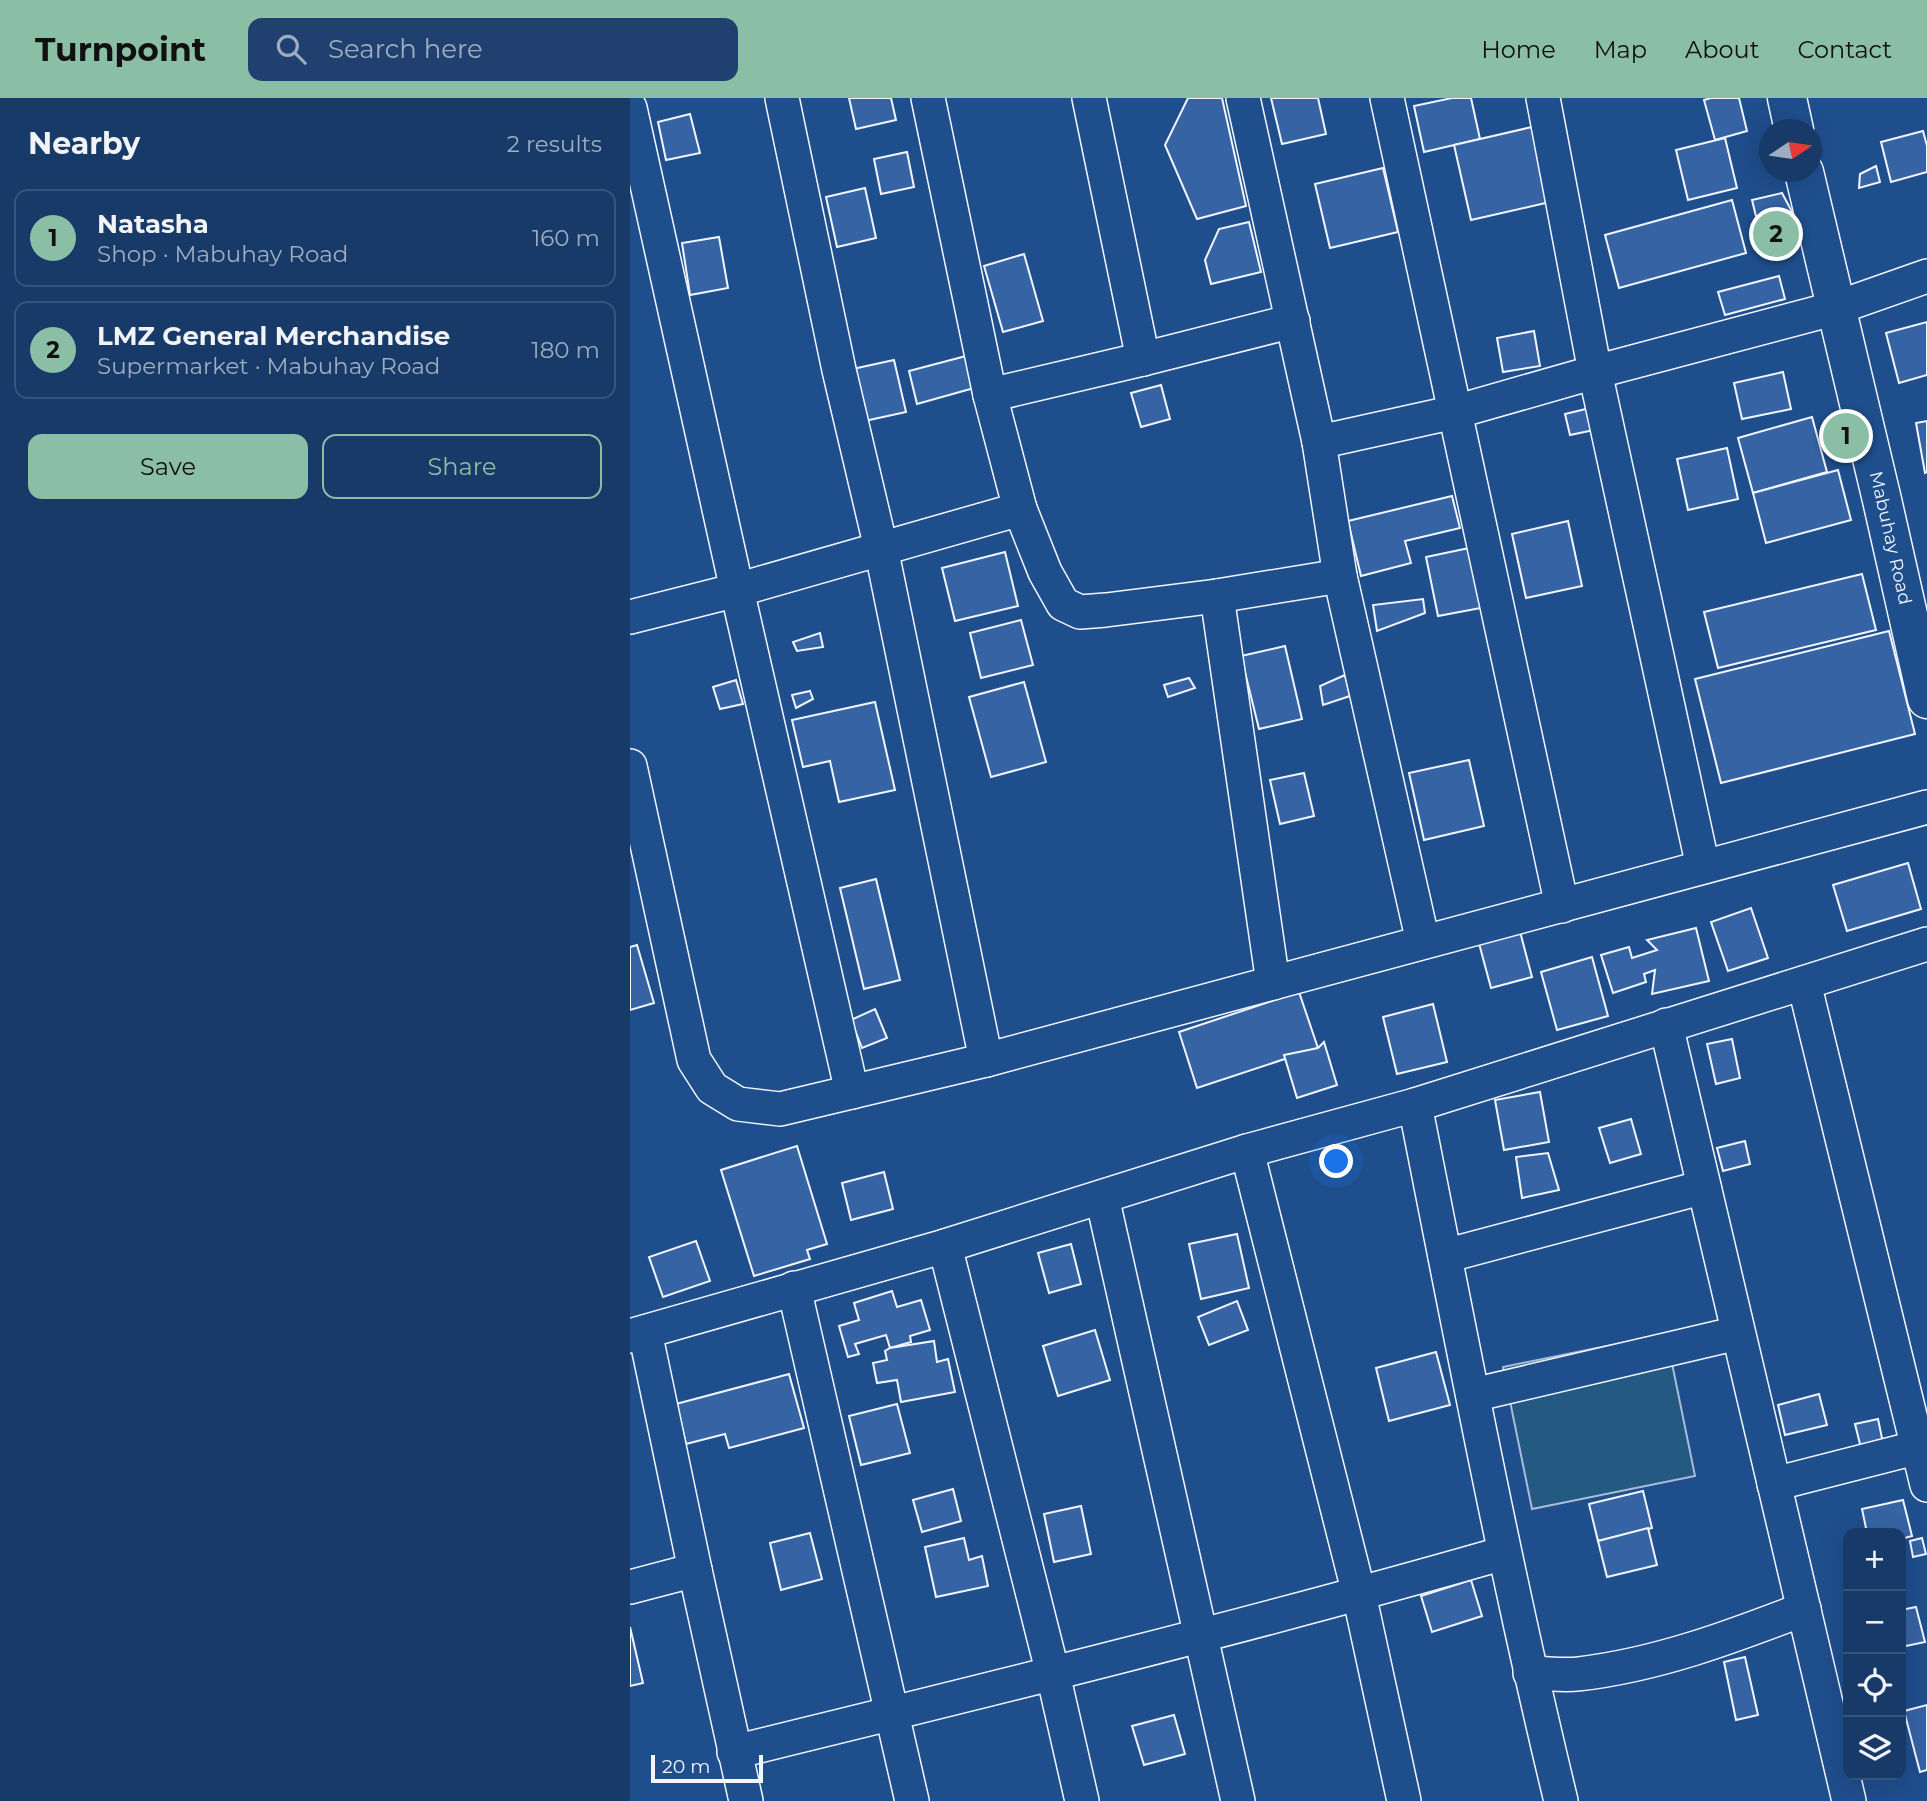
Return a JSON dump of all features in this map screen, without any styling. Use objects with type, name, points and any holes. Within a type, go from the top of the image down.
[{"type":"street","points":[[782,98],[839,370],[881,548],[986,1060]]},
{"type":"street","points":[[928,98],[990,395],[1020,509],[1045,572],[1063,604],[1080,612],[1217,596],[1340,576]]},
{"type":"street","points":[[1089,98],[1143,359]]},
{"type":"street","points":[[1243,98],[1319,442],[1340,576],[1423,942]]},
{"type":"street","points":[[1387,98],[1562,906]]},
{"type":"street","points":[[1543,98],[1595,372],[1703,867]]},
{"type":"street","points":[[1787,98],[1792,119]]},
{"type":"street","points":[[630,107],[852,1092]]},
{"type":"street","name":"Mabuhay Road","points":[[1806,182],[1927,699]]},
{"type":"street","points":[[1319,442],[1455,412],[1836,308],[1927,276]]},
{"type":"street","points":[[990,395],[1293,321]]},
{"type":"street","points":[[630,617],[737,590],[1020,509]]},
{"type":"street","points":[[1217,596],[1273,983]]},
{"type":"street","points":[[630,766],[694,1059],[712,1088],[738,1104],[780,1109],[986,1060],[1927,807]]},
{"type":"street","points":[[746,1801],[695,1570],[638,1334],[945,1246],[1247,1150],[1415,1105],[1927,944]]},
{"type":"street","points":[[1804,983],[1922,1446],[1927,1485]]},
{"type":"street","points":[[1666,1025],[1849,1801]]},
{"type":"street","points":[[1415,1105],[1504,1553],[1561,1801]]},
{"type":"street","points":[[1247,1150],[1359,1594],[1404,1801]]},
{"type":"street","points":[[1445,1256],[1704,1186]]},
{"type":"street","points":[[1102,1197],[1238,1801]]},
{"type":"street","points":[[945,1246],[1053,1674],[1082,1801]]},
{"type":"street","points":[[794,1288],[912,1801]]},
{"type":"street","points":[[1473,1395],[1738,1333]]},
{"type":"street","points":[[1774,1484],[1922,1446]]},
{"type":"street","points":[[734,1752],[1053,1674],[1504,1553]]},
{"type":"street","points":[[630,1587],[695,1570]]},
{"type":"street","points":[[1530,1673],[1576,1674],[1643,1663],[1719,1641],[1804,1609]]},
{"type":"shaded area","points":[[1666,1334],[1695,1476],[1532,1509],[1503,1367]]},
{"type":"building","points":[[849,98],[891,98],[896,120],[856,129]]},
{"type":"building","points":[[1188,98],[1222,98],[1246,206],[1197,219],[1165,145]]},
{"type":"building","points":[[1271,98],[1318,98],[1326,134],[1282,144]]},
{"type":"building","points":[[1452,98],[1471,98],[1480,139],[1424,152],[1414,106]]},
{"type":"building","points":[[1739,98],[1747,131],[1715,140],[1704,100]]},
{"type":"building","points":[[690,114],[700,153],[666,160],[658,122]]},
{"type":"building","points":[[1532,127],[1550,202],[1471,220],[1454,145]]},
{"type":"building","points":[[1923,131],[1927,146],[1927,172],[1891,182],[1881,142]]},
{"type":"building","points":[[1725,138],[1737,188],[1688,200],[1676,150]]},
{"type":"building","points":[[907,152],[914,187],[881,194],[874,159]]},
{"type":"building","points":[[1876,166],[1880,182],[1859,188],[1860,174]]},
{"type":"building","points":[[1383,168],[1398,232],[1330,248],[1315,184]]},
{"type":"building","points":[[865,188],[876,238],[837,247],[826,197]]},
{"type":"building","points":[[1782,193],[1806,238],[1764,249],[1752,200]]},
{"type":"building","points":[[1732,200],[1746,253],[1619,288],[1605,235]]},
{"type":"building","points":[[1249,222],[1261,272],[1211,284],[1205,260],[1219,229]]},
{"type":"building","points":[[719,237],[728,288],[690,295],[682,243]]},
{"type":"building","points":[[1024,254],[1043,321],[1003,332],[984,266]]},
{"type":"building","points":[[1779,276],[1785,299],[1725,315],[1718,292]]},
{"type":"building","points":[[1927,322],[1927,375],[1899,383],[1886,333]]},
{"type":"building","points":[[1534,331],[1540,366],[1503,372],[1497,338]]},
{"type":"building","points":[[966,356],[974,388],[917,404],[909,371]]},
{"type":"building","points":[[894,360],[906,412],[860,422],[848,370]]},
{"type":"building","points":[[1783,372],[1791,409],[1742,419],[1734,383]]},
{"type":"building","points":[[1161,385],[1170,419],[1141,427],[1131,393]]},
{"type":"building","points":[[1590,408],[1594,430],[1570,435],[1565,414]]},
{"type":"building","points":[[1812,417],[1827,472],[1753,493],[1738,438]]},
{"type":"building","points":[[1927,421],[1927,472],[1925,473],[1916,423]]},
{"type":"building","points":[[1727,448],[1738,499],[1688,510],[1677,459]]},
{"type":"building","points":[[1838,470],[1851,520],[1766,543],[1753,493]]},
{"type":"building","points":[[1452,496],[1460,528],[1405,541],[1411,563],[1361,576],[1348,521]]},
{"type":"building","points":[[1568,521],[1582,586],[1526,598],[1512,534]]},
{"type":"building","points":[[1474,547],[1486,607],[1438,616],[1426,557]]},
{"type":"building","points":[[1005,552],[1018,606],[955,621],[942,568]]},
{"type":"building","points":[[1862,574],[1876,630],[1718,668],[1704,612]]},
{"type":"building","points":[[1423,599],[1425,613],[1377,631],[1373,605]]},
{"type":"building","points":[[1021,620],[1033,665],[981,678],[970,633]]},
{"type":"building","points":[[1889,631],[1915,734],[1721,783],[1695,679]]},
{"type":"building","points":[[820,633],[823,647],[797,651],[793,642]]},
{"type":"building","points":[[1285,646],[1302,719],[1259,729],[1241,656]]},
{"type":"building","points":[[1345,675],[1350,696],[1323,705],[1320,686]]},
{"type":"building","points":[[1189,678],[1195,688],[1168,697],[1164,685]]},
{"type":"building","points":[[736,680],[743,704],[720,709],[713,687]]},
{"type":"building","points":[[1024,682],[1046,762],[991,777],[969,697]]},
{"type":"building","points":[[810,691],[813,699],[796,708],[792,695]]},
{"type":"building","points":[[875,702],[895,790],[839,802],[830,761],[803,767],[792,720]]},
{"type":"building","points":[[1469,760],[1484,826],[1424,840],[1409,773]]},
{"type":"building","points":[[1304,773],[1314,816],[1280,824],[1270,780]]},
{"type":"building","points":[[1908,863],[1921,909],[1847,931],[1833,885]]},
{"type":"building","points":[[876,879],[900,980],[864,989],[840,888]]},
{"type":"building","points":[[1751,908],[1768,958],[1728,971],[1711,922]]},
{"type":"building","points":[[1518,924],[1532,977],[1491,988],[1477,936]]},
{"type":"building","points":[[1696,928],[1709,981],[1652,994],[1655,970],[1644,974],[1646,982],[1613,993],[1601,955],[1629,947],[1632,958],[1657,950],[1647,940]]},
{"type":"building","points":[[637,945],[654,1003],[630,1010],[630,947]]},
{"type":"building","points":[[1592,957],[1608,1016],[1557,1030],[1541,972]]},
{"type":"building","points":[[1299,992],[1318,1048],[1197,1088],[1179,1032]]},
{"type":"building","points":[[1433,1004],[1447,1062],[1397,1074],[1383,1017]]},
{"type":"building","points":[[875,1009],[887,1038],[862,1048],[851,1020]]},
{"type":"building","points":[[1732,1039],[1740,1078],[1716,1084],[1707,1044]]},
{"type":"building","points":[[1324,1042],[1337,1085],[1297,1098],[1284,1055],[1318,1048]]},
{"type":"building","points":[[1540,1092],[1549,1142],[1504,1150],[1495,1100]]},
{"type":"building","points":[[1631,1119],[1641,1154],[1610,1163],[1599,1128]]},
{"type":"building","points":[[1745,1141],[1750,1164],[1723,1171],[1717,1148]]},
{"type":"building","points":[[797,1146],[827,1244],[807,1250],[810,1259],[754,1276],[721,1170]]},
{"type":"building","points":[[1548,1153],[1559,1190],[1522,1198],[1516,1157]]},
{"type":"building","points":[[884,1172],[893,1209],[851,1220],[842,1183]]},
{"type":"building","points":[[1237,1234],[1249,1288],[1201,1299],[1189,1244]]},
{"type":"building","points":[[696,1241],[710,1281],[663,1297],[649,1257]]},
{"type":"building","points":[[1071,1244],[1081,1284],[1049,1293],[1038,1253]]},
{"type":"building","points":[[892,1291],[897,1307],[921,1300],[930,1330],[910,1336],[911,1342],[890,1348],[886,1335],[855,1344],[859,1354],[848,1357],[839,1326],[859,1320],[854,1303]]},
{"type":"building","points":[[1237,1301],[1248,1330],[1209,1345],[1198,1317]]},
{"type":"building","points":[[1095,1330],[1110,1380],[1058,1396],[1043,1346]]},
{"type":"building","points":[[934,1341],[937,1362],[948,1359],[955,1392],[901,1402],[897,1380],[877,1383],[873,1363],[887,1360],[885,1351]]},
{"type":"building","points":[[1436,1352],[1450,1405],[1389,1421],[1376,1368]]},
{"type":"building","points":[[789,1374],[804,1428],[729,1448],[725,1434],[686,1444],[676,1404]]},
{"type":"building","points":[[1819,1394],[1827,1425],[1785,1435],[1778,1405]]},
{"type":"building","points":[[897,1404],[910,1453],[861,1465],[849,1416]]},
{"type":"building","points":[[1878,1419],[1883,1443],[1861,1448],[1855,1424]]},
{"type":"building","points":[[953,1489],[961,1521],[922,1532],[913,1500]]},
{"type":"building","points":[[1643,1491],[1652,1528],[1598,1541],[1589,1504]]},
{"type":"building","points":[[1903,1500],[1912,1536],[1906,1538],[1906,1528],[1866,1528],[1862,1509]]},
{"type":"building","points":[[1081,1506],[1091,1554],[1054,1562],[1044,1514]]},
{"type":"building","points":[[1648,1528],[1657,1565],[1607,1577],[1598,1541]]},
{"type":"building","points":[[810,1533],[822,1579],[781,1590],[770,1543]]},
{"type":"building","points":[[964,1538],[969,1560],[982,1556],[988,1586],[936,1597],[925,1547]]},
{"type":"building","points":[[1922,1538],[1926,1554],[1913,1557],[1910,1541]]},
{"type":"building","points":[[1471,1580],[1482,1616],[1432,1632],[1421,1596]]},
{"type":"building","points":[[1916,1607],[1925,1642],[1906,1646],[1906,1609]]},
{"type":"building","points":[[630,1627],[643,1683],[630,1686]]},
{"type":"building","points":[[1745,1657],[1758,1715],[1736,1720],[1724,1662]]},
{"type":"building","points":[[1927,1705],[1927,1770],[1920,1772],[1906,1710]]},
{"type":"building","points":[[1174,1715],[1185,1754],[1144,1765],[1132,1726]]},
{"type":"place","name":"LMZ General Merchandise","points":[[1776,234]]},
{"type":"place","name":"Natasha","points":[[1846,436]]}]
